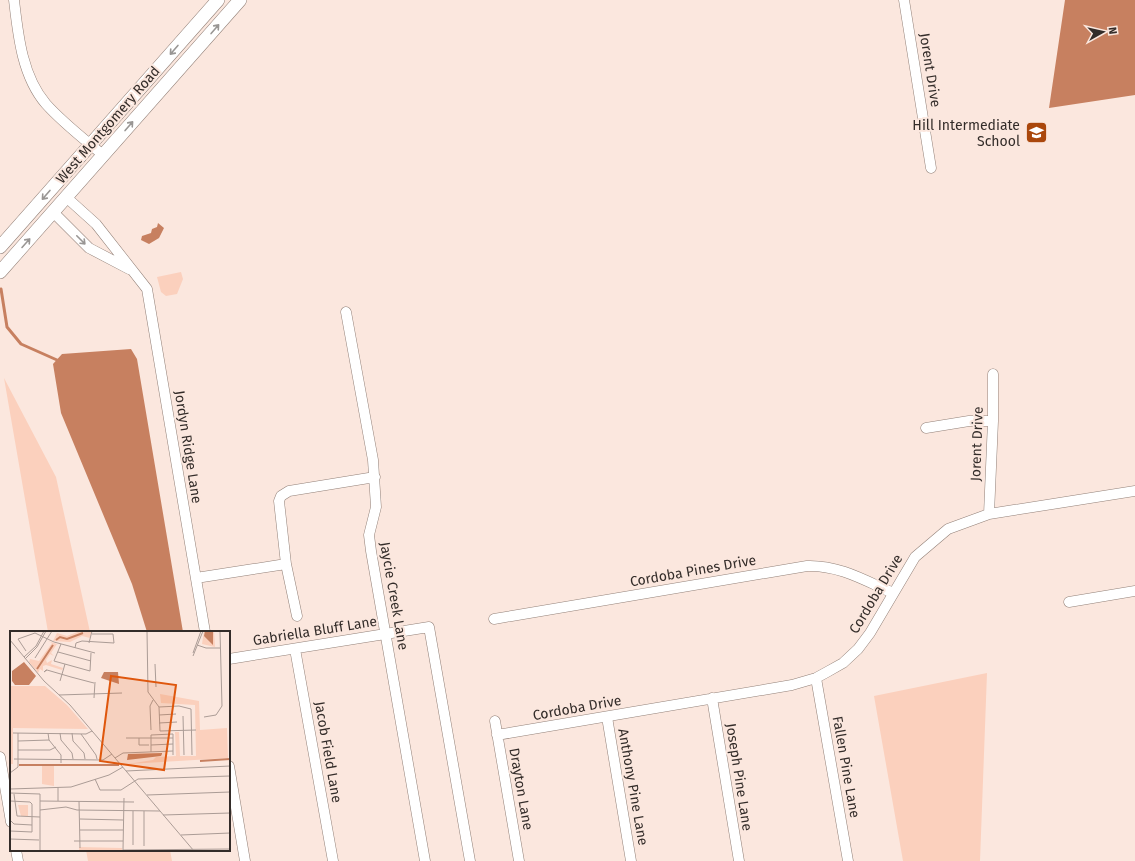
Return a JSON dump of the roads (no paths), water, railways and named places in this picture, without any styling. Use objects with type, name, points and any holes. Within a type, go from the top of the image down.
[{"type":"main road","name":"West Montgomery Road","points":[[0,247],[218,0]]},
{"type":"main road","name":"West Montgomery Road","points":[[0,272],[240,0]]},
{"type":"street","points":[[14,0],[19,40],[32,80],[46,103],[103,155]]},
{"type":"street","name":"Jorent Drive","points":[[904,0],[931,168]]},
{"type":"street","name":"Jordyn Ridge Lane","points":[[66,197],[96,224],[147,289],[205,631]]},
{"type":"street","name":"Jordyn Ridge Lane","points":[[53,212],[89,248],[134,272]]},
{"type":"street","name":"Jaycie Creek Lane","points":[[346,312],[375,477],[376,507],[369,535],[425,861]]},
{"type":"street","name":"Jorent Drive","points":[[989,514],[993,421],[993,374]]},
{"type":"street","points":[[926,428],[969,421],[993,421]]},
{"type":"street","points":[[297,616],[286,564],[279,507],[281,496],[289,491],[375,477]]},
{"type":"street","name":"Cordoba Drive","points":[[497,736],[792,685],[816,678],[843,663],[858,649],[870,633],[915,557],[948,529],[989,514],[1135,491]]},
{"type":"street","points":[[196,578],[286,564]]},
{"type":"street","name":"Cordoba Pines Drive","points":[[494,619],[807,566],[823,565],[837,568],[893,593]]},
{"type":"street","points":[[1070,602],[1135,591]]},
{"type":"street","name":"Gabriella Bluff Lane","points":[[230,659],[430,627],[470,861]]},
{"type":"street","name":"Jacob Field Lane","points":[[295,649],[333,861]]},
{"type":"street","name":"Fallen Pine Lane","points":[[816,678],[848,861]]},
{"type":"street","name":"Joseph Pine Lane","points":[[712,698],[739,861]]},
{"type":"street","name":"Anthony Pine Lane","points":[[607,717],[631,861]]},
{"type":"street","name":"Drayton Lane","points":[[495,721],[519,861]]},
{"type":"street","points":[[0,757],[10,816]]},
{"type":"street","points":[[230,772],[246,861]]},
{"type":"street","points":[[16,851],[18,861]]},
{"type":"waterway","points":[[1,289],[7,327],[21,344],[57,360],[58,363]]},
{"type":"place","name":"Hill Intermediate School","points":[[1036,133]]}]
